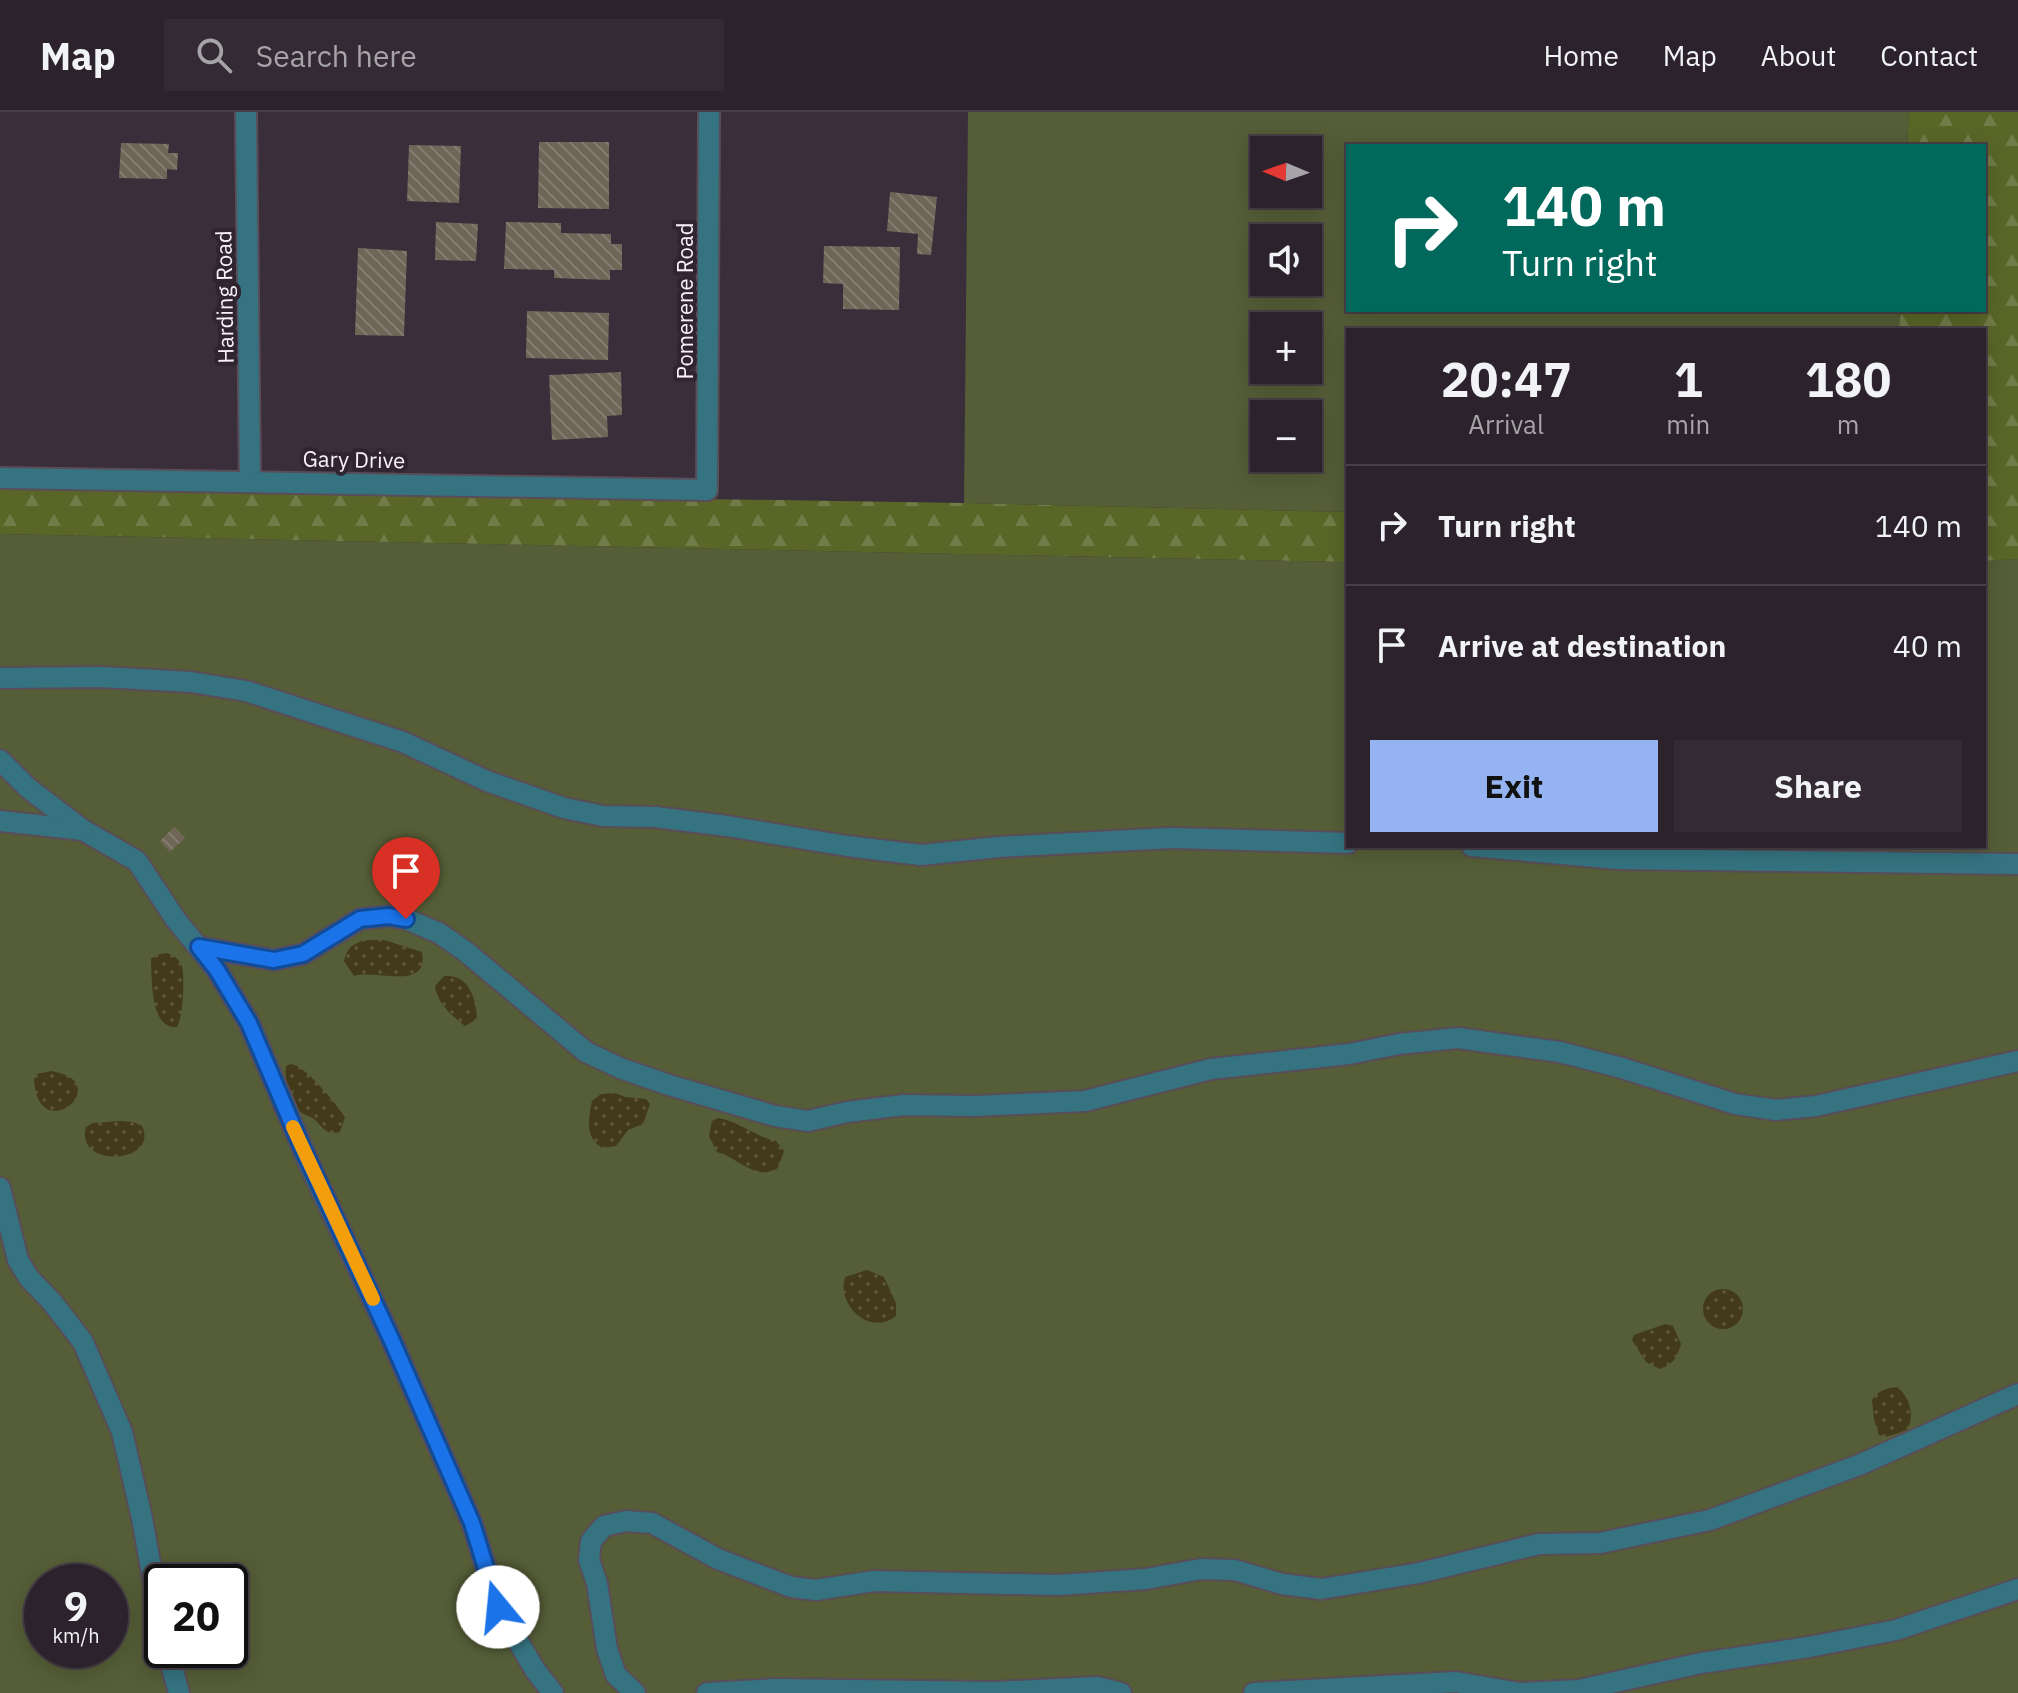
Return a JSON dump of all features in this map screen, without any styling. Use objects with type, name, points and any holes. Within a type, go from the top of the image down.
[{"type":"street","name":"Harding Road","points":[[246,112],[250,481]]},
{"type":"street","name":"Pomerene Road","points":[[707,490],[709,112]]},
{"type":"street","name":"Gary Drive","points":[[0,478],[707,490]]},
{"type":"street","points":[[0,678],[101,677],[191,682],[246,691],[403,742],[487,781],[564,808],[603,816],[655,817],[727,826],[906,854],[1171,838],[1346,843]]},
{"type":"street","points":[[0,760],[28,788],[83,830],[137,861],[176,920],[217,970],[249,1023],[299,1141],[472,1523],[498,1607],[535,1670],[553,1693]]},
{"type":"street","points":[[0,821],[83,830]]},
{"type":"street","points":[[1495,848],[1619,859],[2018,864]]},
{"type":"street","points":[[199,947],[274,960],[303,954],[360,919],[389,916],[406,919],[439,933],[465,951],[586,1052],[669,1085],[775,1116],[808,1121],[847,1112],[904,1105],[975,1106],[1085,1101],[1211,1069],[1458,1038],[1560,1052],[1735,1104],[1776,1110],[1816,1106],[2018,1061]]},
{"type":"street","points":[[0,1188],[18,1260],[29,1278],[83,1342],[122,1432],[150,1564]]},
{"type":"street","points":[[635,1693],[616,1675],[607,1649],[597,1583],[589,1560],[591,1541],[604,1526],[626,1521],[652,1523],[718,1559],[791,1587],[816,1590],[874,1581],[1058,1585],[1146,1579],[1201,1569],[1235,1570],[1282,1584],[1321,1589],[1419,1573],[1539,1544],[1600,1543],[1710,1520],[1859,1465],[2018,1394]]},
{"type":"street","points":[[1254,1693],[1456,1682],[1520,1693],[1579,1690],[1701,1663],[1896,1630],[2018,1589]]},
{"type":"street","points":[[172,1668],[179,1693]]},
{"type":"street","points":[[707,1693],[776,1689],[995,1692],[1097,1687],[1121,1693]]},
{"type":"green space","points":[[968,112],[1909,112],[1907,144],[1346,144],[1346,312],[1900,312],[1899,328],[1346,328],[1346,512],[964,503]]},
{"type":"green space","points":[[1909,112],[2018,112],[2018,559],[1986,561],[1986,328],[1899,328],[1900,312],[1986,312],[1986,144],[1907,144]]},
{"type":"green space","points":[[0,488],[964,503],[1346,512],[1346,562],[0,534]]},
{"type":"green space","points":[[0,534],[1346,562],[1346,848],[1986,848],[1986,561],[2018,559],[2018,1693],[0,1693]]},
{"type":"sand","points":[[365,940],[384,940],[422,952],[418,972],[399,976],[354,976],[344,961],[345,957],[351,947]]},
{"type":"sand","points":[[167,953],[179,961],[183,972],[182,1006],[177,1027],[168,1026],[162,1021],[153,992],[151,959]]},
{"type":"sand","points":[[444,976],[460,979],[473,996],[477,1019],[465,1026],[439,998],[435,986]]},
{"type":"sand","points":[[291,1064],[312,1078],[345,1117],[340,1132],[328,1132],[298,1109],[291,1098],[286,1078],[286,1066]]},
{"type":"sand","points":[[51,1071],[70,1077],[77,1087],[76,1097],[69,1106],[59,1111],[47,1109],[38,1099],[34,1079],[37,1074]]},
{"type":"sand","points":[[615,1093],[646,1099],[650,1104],[643,1124],[628,1130],[616,1146],[603,1148],[591,1134],[592,1101],[601,1094]]},
{"type":"sand","points":[[718,1118],[776,1141],[784,1151],[778,1168],[770,1172],[755,1171],[717,1152],[709,1136],[712,1121]]},
{"type":"sand","points":[[120,1121],[142,1126],[144,1139],[139,1148],[116,1156],[92,1150],[86,1141],[86,1127],[93,1123]]},
{"type":"sand","points":[[867,1270],[884,1277],[896,1303],[896,1316],[886,1322],[876,1323],[857,1315],[846,1298],[845,1277]]},
{"type":"sand","points":[[1723,1289],[1737,1295],[1743,1309],[1737,1323],[1723,1329],[1709,1323],[1703,1309],[1709,1295]]},
{"type":"sand","points":[[1665,1324],[1673,1326],[1681,1344],[1674,1360],[1660,1369],[1646,1362],[1632,1340],[1634,1335]]},
{"type":"sand","points":[[1898,1387],[1910,1407],[1911,1419],[1907,1430],[1886,1437],[1879,1435],[1872,1400],[1883,1390]]},
{"type":"building","points":[[539,142],[609,142],[609,209],[538,208]]},
{"type":"building","points":[[121,143],[169,144],[168,153],[178,153],[177,170],[167,169],[167,179],[119,178]]},
{"type":"building","points":[[409,145],[461,146],[459,203],[407,201]]},
{"type":"building","points":[[890,192],[937,197],[931,255],[917,254],[918,234],[887,231]]},
{"type":"building","points":[[436,222],[478,224],[476,261],[435,260]]},
{"type":"building","points":[[506,222],[561,223],[561,233],[611,234],[611,244],[622,244],[622,270],[610,270],[610,280],[554,278],[554,270],[504,269]]},
{"type":"building","points":[[824,246],[900,247],[899,310],[843,309],[843,284],[823,283]]},
{"type":"building","points":[[358,248],[407,251],[404,336],[355,335]]},
{"type":"building","points":[[527,311],[609,313],[608,360],[526,358]]},
{"type":"building","points":[[621,372],[622,415],[607,416],[608,437],[552,440],[549,375]]},
{"type":"building","points":[[174,827],[185,838],[170,852],[160,841]]},
{"type":"slow traffic","points":[[293,1127],[373,1299]]},
{"type":"route","points":[[406,919],[389,916],[360,919],[303,954],[274,960],[199,947],[249,1023],[281,1101],[472,1523],[498,1607]]}]
